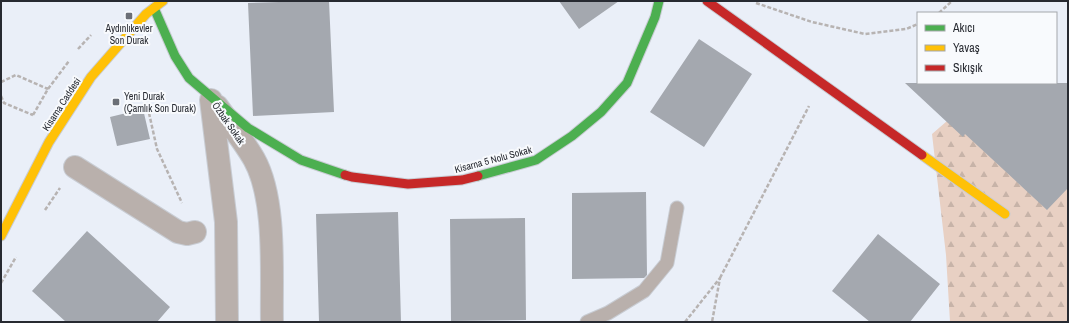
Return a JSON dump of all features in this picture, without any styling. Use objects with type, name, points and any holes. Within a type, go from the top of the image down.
[{"type":"street","name":"Kisarna Caddesi","points":[[1,236],[49,142],[91,77],[146,14],[163,1]]},
{"type":"street","name":"Kisarna 5 Nolu Sokak","points":[[154,8],[175,56],[189,78],[248,128],[301,160],[352,178],[408,184],[462,180],[536,160],[572,136],[601,112],[627,82],[655,17],[659,1]]},
{"type":"street","points":[[707,1],[1005,214]]},
{"type":"street","name":"Özbak Sokak","points":[[210,97],[226,222],[227,322]]},
{"type":"street","name":"Özbak Sokak","points":[[210,97],[254,159],[262,180],[270,222],[272,322]]},
{"type":"street","points":[[75,167],[178,232],[188,234],[195,232]]},
{"type":"lane","points":[[588,322],[608,313],[644,291],[667,263],[677,208]]},
{"type":"path","points":[[751,1],[812,22],[865,34],[906,29],[917,24]]},
{"type":"path","points":[[940,12],[952,1]]},
{"type":"path","points":[[1,82],[16,75],[48,89]]},
{"type":"path","points":[[685,322],[720,278],[821,82]]},
{"type":"path","points":[[1,96],[4,102],[33,116]]},
{"type":"path","points":[[44,211],[75,167]]},
{"type":"path","points":[[1,283],[17,257]]},
{"type":"path","points":[[712,322],[720,278]]},
{"type":"green space","points":[[990,84],[993,84],[1068,124],[1068,322],[950,322],[946,255],[932,134]]},
{"type":"building","points":[[329,1],[334,112],[253,116],[248,3]]},
{"type":"building","points":[[559,1],[619,1],[579,29]]},
{"type":"building","points":[[699,39],[752,74],[704,147],[650,112]]},
{"type":"building","points":[[905,83],[1068,83],[1068,188],[1047,210],[965,134],[963,137]]},
{"type":"building","points":[[143,109],[150,139],[117,146],[110,117]]},
{"type":"building","points":[[646,192],[647,275],[644,278],[572,279],[572,193]]},
{"type":"building","points":[[398,212],[401,322],[319,322],[316,214]]},
{"type":"building","points":[[525,218],[526,320],[451,321],[450,219]]},
{"type":"building","points":[[87,231],[170,307],[157,322],[66,322],[32,291]]},
{"type":"building","points":[[878,234],[940,284],[910,322],[870,322],[832,291]]},
{"type":"traffic: fast","points":[[478,176],[536,160],[572,136],[601,112],[627,83],[655,17],[659,1]]},
{"type":"traffic: fast","points":[[154,8],[175,56],[189,78],[248,128],[301,160],[345,175]]},
{"type":"traffic: slow","points":[[1,236],[49,142],[91,77],[146,14],[163,1]]},
{"type":"traffic: slow","points":[[922,155],[1005,214]]},
{"type":"traffic: jam","points":[[707,1],[922,155]]},
{"type":"traffic: jam","points":[[345,175],[408,184],[462,180],[478,176]]},
{"type":"place","name":"Aydınlıkevler Son Durak","points":[[129,16]]},
{"type":"place","name":"Yeni Durak (Çamlık Son Durak)","points":[[116,102]]}]
